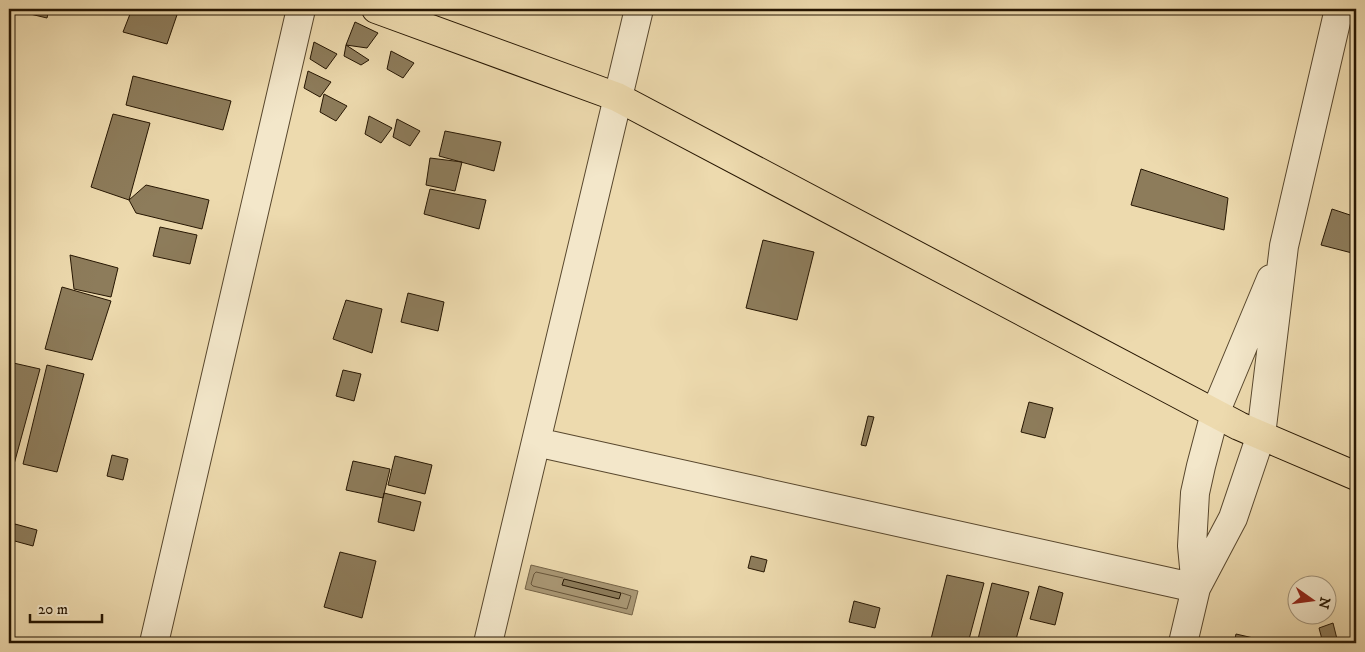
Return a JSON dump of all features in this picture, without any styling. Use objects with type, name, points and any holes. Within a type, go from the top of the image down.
[{"type":"main road","points":[[376,9],[617,97],[1215,413],[1356,476]]},
{"type":"street","points":[[154,643],[301,9]]},
{"type":"street","points":[[488,643],[639,9]]},
{"type":"street","points":[[1183,643],[1196,588],[1233,518],[1261,435],[1284,246],[1339,9]]},
{"type":"street","points":[[1196,588],[1192,546],[1195,493],[1215,413],[1284,246]]},
{"type":"street","points":[[536,442],[1196,588]]},
{"type":"water","points":[[531,565],[638,591],[632,615],[525,589]]},
{"type":"building","points":[[9,9],[49,9],[47,18]]},
{"type":"building","points":[[132,9],[179,9],[167,44],[123,32]]},
{"type":"building","points":[[355,22],[378,33],[367,48],[346,45]]},
{"type":"building","points":[[314,42],[337,54],[326,69],[310,59]]},
{"type":"building","points":[[346,45],[369,60],[361,65],[344,56]]},
{"type":"building","points":[[391,51],[414,63],[403,78],[387,69]]},
{"type":"building","points":[[308,71],[331,82],[320,97],[304,88]]},
{"type":"building","points":[[133,76],[231,101],[223,130],[126,105]]},
{"type":"building","points":[[324,94],[347,106],[336,121],[320,112]]},
{"type":"building","points":[[113,114],[150,123],[129,200],[91,187]]},
{"type":"building","points":[[369,116],[392,128],[381,143],[365,134]]},
{"type":"building","points":[[397,119],[420,131],[410,146],[393,137]]},
{"type":"building","points":[[445,131],[501,142],[494,171],[439,156]]},
{"type":"building","points":[[430,158],[462,162],[455,191],[426,185]]},
{"type":"building","points":[[1141,169],[1228,198],[1224,230],[1131,205]]},
{"type":"building","points":[[146,185],[209,200],[202,229],[136,213],[129,200]]},
{"type":"building","points":[[430,189],[486,200],[479,229],[424,214]]},
{"type":"building","points":[[1332,209],[1356,217],[1356,254],[1321,245]]},
{"type":"building","points":[[160,227],[197,235],[190,264],[153,256]]},
{"type":"building","points":[[763,240],[814,252],[797,320],[746,308]]},
{"type":"building","points":[[70,255],[118,268],[111,297],[74,289]]},
{"type":"building","points":[[62,287],[111,301],[92,360],[45,349]]},
{"type":"building","points":[[408,293],[444,302],[438,331],[401,322]]},
{"type":"building","points":[[346,300],[382,309],[372,353],[333,339]]},
{"type":"building","points":[[9,362],[40,369],[13,468],[9,467]]},
{"type":"building","points":[[47,365],[84,374],[57,472],[23,464]]},
{"type":"building","points":[[343,370],[361,374],[354,401],[336,396]]},
{"type":"building","points":[[1029,402],[1053,408],[1045,438],[1021,432]]},
{"type":"building","points":[[868,416],[874,417],[866,446],[861,445]]},
{"type":"building","points":[[112,455],[128,459],[123,480],[107,476]]},
{"type":"building","points":[[395,456],[432,465],[425,494],[388,485]]},
{"type":"building","points":[[353,461],[390,469],[383,498],[346,490]]},
{"type":"building","points":[[384,493],[421,502],[414,531],[378,522]]},
{"type":"building","points":[[15,524],[37,530],[33,546],[11,540]]},
{"type":"building","points":[[340,552],[376,561],[362,618],[324,607]]},
{"type":"building","points":[[751,556],[767,560],[764,572],[748,568]]},
{"type":"building","points":[[947,575],[984,583],[968,643],[930,643]]},
{"type":"building","points":[[564,579],[621,593],[619,599],[562,585]]},
{"type":"building","points":[[992,583],[1029,592],[1015,643],[977,643]]},
{"type":"building","points":[[1039,586],[1063,593],[1055,625],[1030,619]]},
{"type":"building","points":[[854,601],[880,608],[875,628],[849,622]]},
{"type":"building","points":[[1333,624],[1338,643],[1323,643],[1319,628]]},
{"type":"building","points":[[1236,634],[1275,643],[1234,643]]}]
